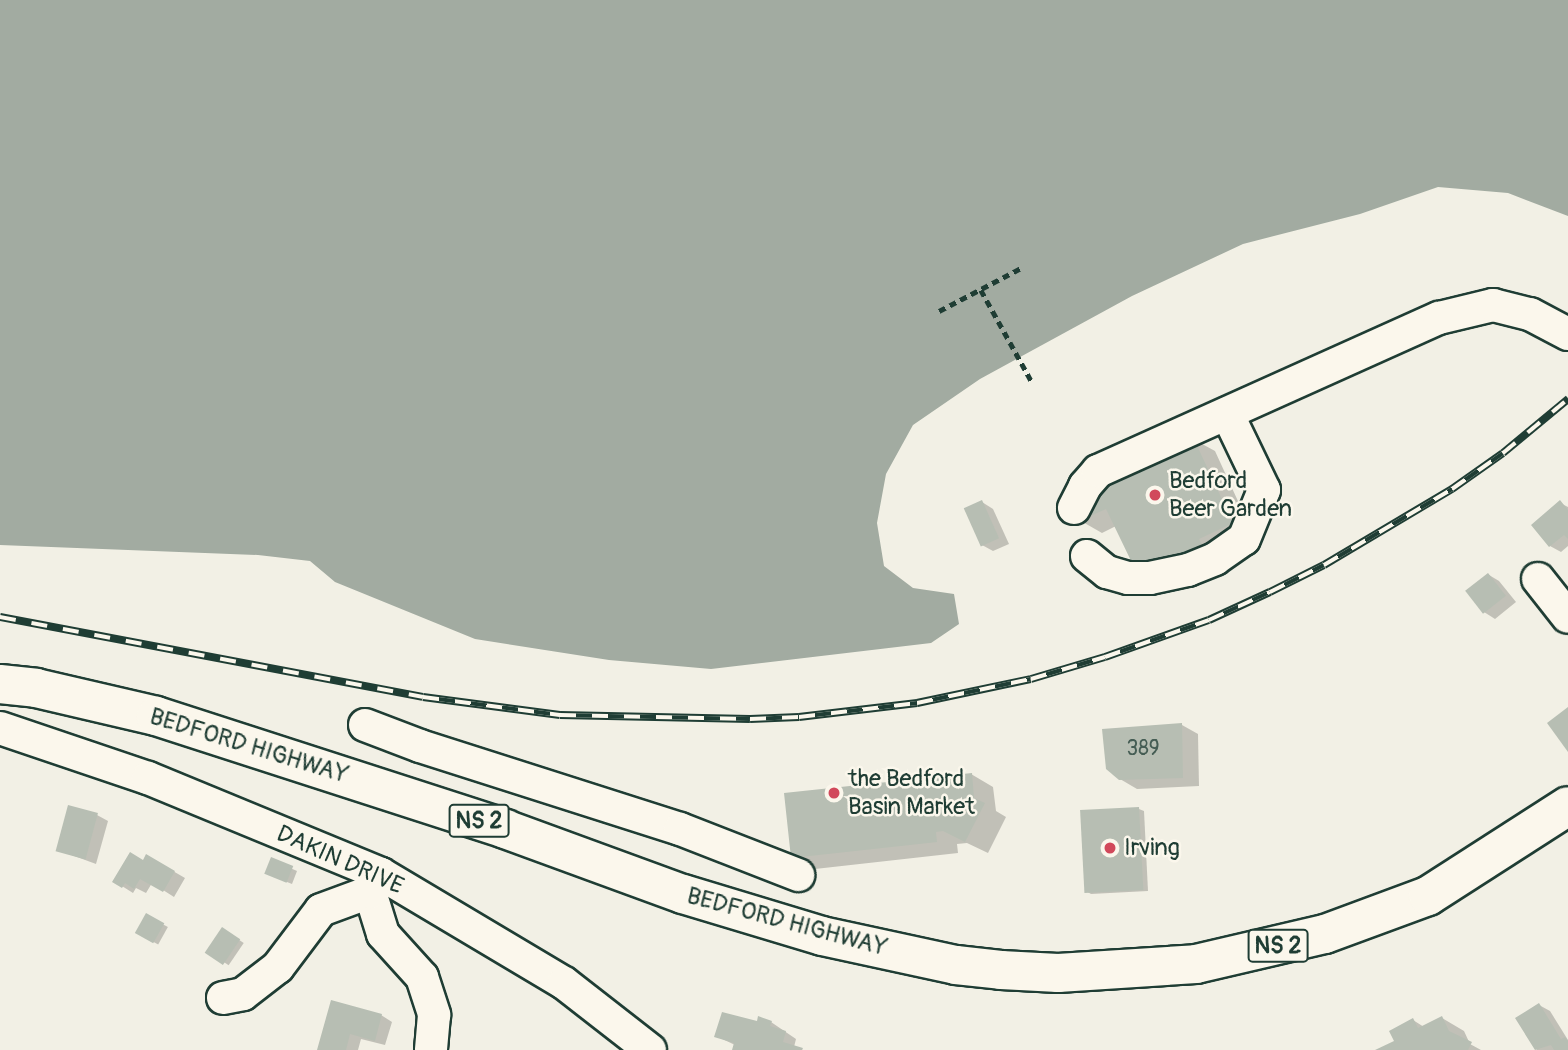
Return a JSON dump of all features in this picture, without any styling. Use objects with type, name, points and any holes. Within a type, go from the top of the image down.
[{"type":"main road","name":"BEDFORD HIGHWAY","points":[[0,684],[36,688],[169,720],[505,829],[683,894],[822,936],[956,965],[1001,970],[1072,972],[1196,964],[1325,934],[1428,896],[1568,806]]},
{"type":"street","points":[[1074,508],[1085,486],[1098,471],[1439,318],[1493,304],[1530,314],[1568,334]]},
{"type":"street","points":[[1087,556],[1107,572],[1128,578],[1150,578],[1188,570],[1215,559],[1244,539],[1264,490],[1227,413]]},
{"type":"street","points":[[1538,579],[1568,617]]},
{"type":"street","points":[[365,725],[420,746],[680,829],[798,875]]},
{"type":"street","name":"DAKIN DRIVE","points":[[0,728],[148,778],[375,883],[564,983],[650,1050]]},
{"type":"street","points":[[223,998],[243,994],[278,967],[321,909],[375,883],[383,934],[422,977],[434,1015],[431,1050]]},
{"type":"path","points":[[939,311],[1021,268]]},
{"type":"path","points":[[981,290],[1033,384]]},
{"type":"shaded area","points":[[0,0],[1568,0],[1568,216],[1508,193],[1438,187],[1360,214],[1243,244],[1132,296],[980,379],[913,425],[886,474],[877,523],[884,566],[913,588],[954,594],[959,624],[931,643],[711,669],[609,660],[475,639],[335,582],[310,561],[258,555],[0,545]]},
{"type":"building","name":"Bedford Beer Garden","points":[[1193,437],[1233,523],[1199,539],[1203,547],[1168,563],[1134,567],[1106,509],[1079,521],[1097,482]]},
{"type":"building","points":[[982,500],[999,538],[981,547],[964,508]]},
{"type":"building","points":[[1560,500],[1568,510],[1568,539],[1564,535],[1549,547],[1531,525]]},
{"type":"building","points":[[1488,573],[1506,596],[1483,614],[1465,591]]},
{"type":"building","points":[[1568,707],[1568,752],[1547,723]]},
{"type":"building","points":[[1182,723],[1183,778],[1119,780],[1106,769],[1102,729]]},
{"type":"building","points":[[972,773],[974,798],[985,803],[965,842],[943,831],[936,832],[937,842],[791,858],[784,793]]},
{"type":"building","points":[[68,805],[98,813],[86,859],[56,851]]},
{"type":"building","points":[[1139,807],[1143,890],[1084,893],[1080,810]]},
{"type":"building","points":[[130,852],[143,860],[146,854],[175,871],[163,892],[140,879],[134,889],[125,883],[122,888],[112,882]]},
{"type":"building","points":[[271,857],[293,866],[287,883],[264,874]]},
{"type":"building","points":[[146,913],[164,923],[153,943],[135,933]]},
{"type":"building","points":[[222,927],[240,939],[223,965],[205,953]]},
{"type":"building","points":[[331,1000],[382,1014],[375,1041],[350,1034],[346,1050],[317,1050]]},
{"type":"building","points":[[1539,1003],[1561,1039],[1565,1037],[1568,1041],[1568,1050],[1554,1050],[1551,1045],[1535,1050],[1515,1018]]},
{"type":"building","points":[[722,1012],[757,1021],[758,1016],[772,1021],[770,1026],[786,1031],[783,1042],[803,1048],[732,1050],[734,1043],[714,1037]]},
{"type":"building","points":[[1442,1016],[1449,1031],[1472,1042],[1468,1050],[1375,1050],[1394,1041],[1389,1031],[1413,1018],[1418,1028]]},
{"type":"railway","points":[[0,617],[423,697],[560,715],[750,719],[799,717],[917,703],[1031,679],[1105,657],[1209,620],[1270,592],[1324,565],[1452,489],[1503,453],[1568,399]]},
{"type":"place","name":"Bedford Beer Garden","points":[[1155,495]]},
{"type":"place","name":"the Bedford Basin Market","points":[[834,793]]},
{"type":"place","name":"Irving","points":[[1110,848]]}]
